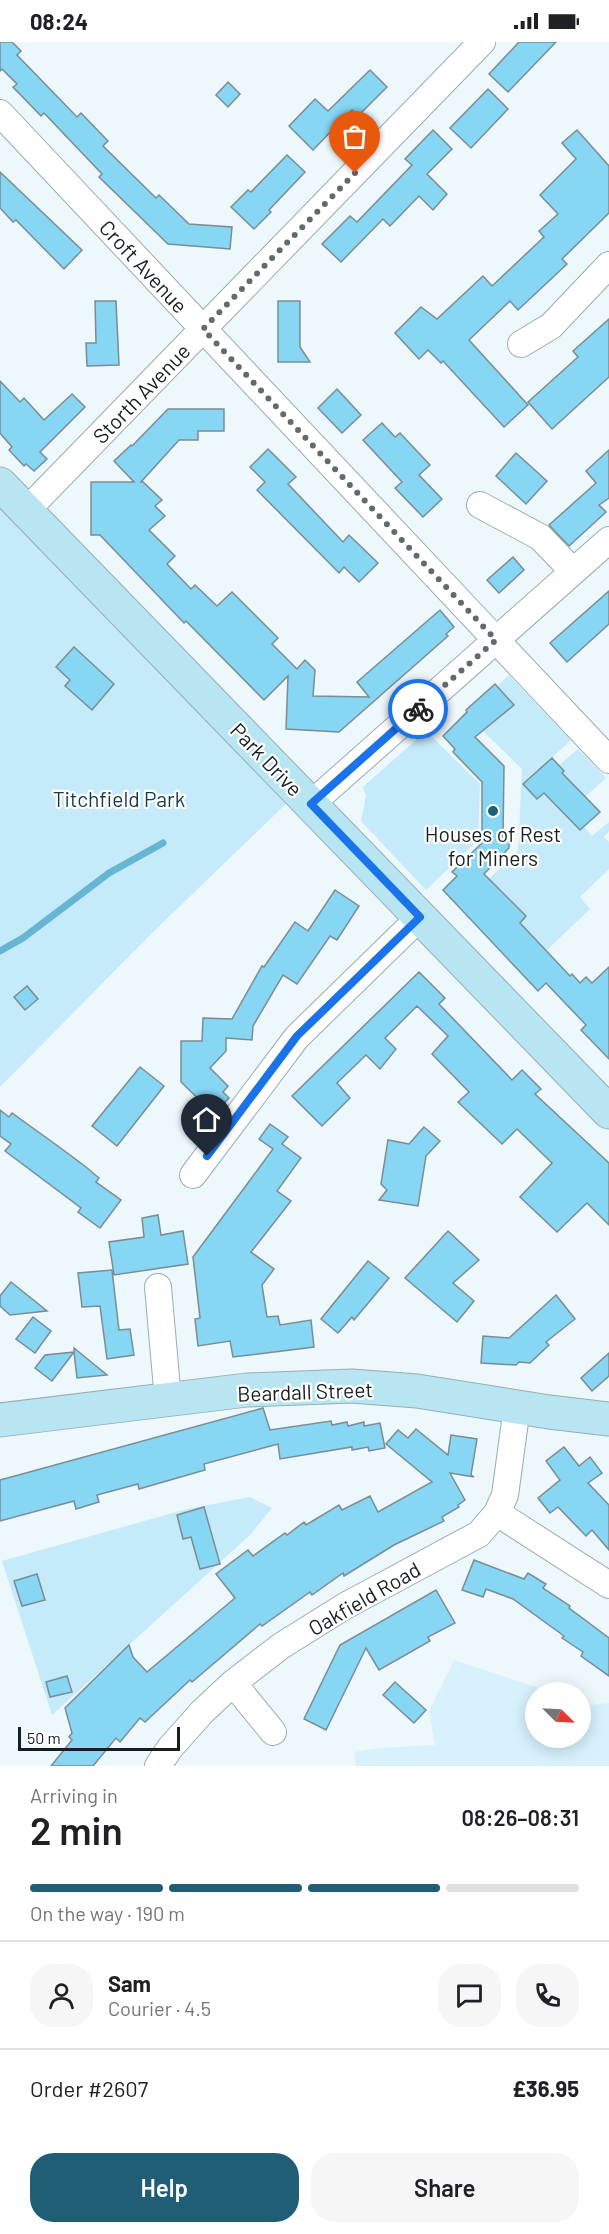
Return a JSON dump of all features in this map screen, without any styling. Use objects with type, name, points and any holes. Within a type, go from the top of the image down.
[{"type":"street","name":"Storth Avenue","points":[[26,511],[482,42]]},
{"type":"street","name":"Croft Avenue","points":[[0,113],[609,760]]},
{"type":"street","points":[[521,344],[551,326],[607,272]]},
{"type":"street","name":"Park Drive","points":[[0,484],[609,1112]]},
{"type":"street","points":[[480,505],[540,537],[573,572]]},
{"type":"street","points":[[311,804],[609,540]]},
{"type":"street","points":[[193,1175],[297,1036],[420,917]]},
{"type":"street","points":[[158,1287],[168,1400]]},
{"type":"street","name":"Beardall Street","points":[[1,1415],[168,1400],[247,1390],[352,1386],[417,1391],[609,1419]]},
{"type":"street","name":"Oakfield Road","points":[[158,1766],[176,1741],[233,1683],[281,1646],[345,1606],[479,1534],[496,1514],[505,1496],[518,1407]]},
{"type":"street","points":[[496,1514],[609,1585]]},
{"type":"street","points":[[233,1683],[273,1732]]},
{"type":"shaded area","points":[[454,1660],[525,1683],[525,1748],[591,1748],[591,1705],[609,1703],[609,1766],[356,1766],[354,1752],[378,1748],[435,1745],[429,1711]]},
{"type":"green space","name":"Titchfield Park","points":[[0,505],[288,802],[153,932],[0,1087]]},
{"type":"green space","points":[[509,675],[571,740],[524,784],[537,799],[564,771],[559,765],[578,749],[606,778],[585,797],[580,830],[584,827],[592,836],[609,822],[609,831],[604,837],[609,842],[609,869],[580,897],[590,909],[546,951],[503,939],[526,916],[489,879],[518,850],[522,769],[483,731],[513,705],[497,686]]},
{"type":"green space","points":[[426,731],[480,784],[478,840],[426,890],[361,821],[366,796],[363,787]]},
{"type":"green space","points":[[250,1497],[272,1508],[250,1535],[52,1715],[2,1561],[187,1509]]},
{"type":"building","points":[[0,42],[12,42],[21,51],[17,55],[77,117],[81,113],[108,141],[103,146],[156,198],[159,195],[189,224],[232,227],[230,249],[168,244],[99,177],[102,174],[44,113],[41,116],[13,87],[17,84],[2,69],[0,71]]},
{"type":"building","points":[[519,42],[556,42],[508,92],[489,74]]},
{"type":"building","points":[[370,70],[387,87],[358,116],[352,110],[313,150],[289,126],[315,99],[328,111]]},
{"type":"building","points":[[228,82],[240,94],[228,107],[216,95]]},
{"type":"building","points":[[488,89],[508,109],[471,148],[450,128]]},
{"type":"building","points":[[433,130],[452,149],[427,174],[447,194],[433,210],[419,196],[390,226],[383,219],[341,262],[322,244],[350,216],[357,222],[412,165],[405,159]]},
{"type":"building","points":[[577,130],[609,166],[609,213],[562,259],[567,264],[518,310],[510,301],[469,340],[528,405],[504,427],[443,361],[441,363],[428,350],[419,359],[395,333],[421,307],[437,319],[483,276],[492,286],[544,237],[539,231],[558,214],[540,195],[576,159],[562,143]]},
{"type":"building","points":[[287,155],[305,172],[254,229],[231,207],[248,190],[251,192]]},
{"type":"building","points":[[0,172],[82,250],[64,269],[16,220],[13,222],[0,208]]},
{"type":"building","points":[[95,301],[116,301],[119,365],[87,366],[86,343],[96,343]]},
{"type":"building","points":[[278,301],[300,301],[300,347],[310,362],[278,362]]},
{"type":"building","points":[[609,319],[609,377],[552,429],[528,402],[578,357],[573,351]]},
{"type":"building","points":[[0,381],[20,402],[24,398],[44,420],[72,394],[85,407],[40,452],[47,459],[34,471],[26,464],[24,466],[9,450],[12,447],[0,433]]},
{"type":"building","points":[[337,389],[361,415],[342,433],[318,408]]},
{"type":"building","points":[[168,409],[224,409],[224,431],[198,431],[198,440],[179,440],[141,482],[162,500],[155,506],[165,516],[149,530],[175,556],[167,564],[191,589],[195,585],[217,606],[232,592],[278,638],[272,644],[297,669],[305,660],[315,670],[313,696],[369,697],[357,682],[440,610],[454,627],[446,634],[448,636],[339,732],[286,729],[288,676],[264,700],[186,621],[184,623],[100,535],[91,535],[91,482],[134,482],[114,461]]},
{"type":"building","points":[[382,423],[395,437],[400,433],[430,465],[419,475],[442,499],[423,517],[395,488],[402,482],[363,440]]},
{"type":"building","points":[[268,449],[296,477],[288,484],[343,542],[349,535],[378,563],[359,582],[344,567],[339,573],[257,490],[265,482],[250,467]]},
{"type":"building","points":[[609,450],[609,498],[599,505],[606,512],[569,546],[549,525],[596,483],[586,471]]},
{"type":"building","points":[[516,453],[547,481],[526,504],[496,476]]},
{"type":"building","points":[[513,557],[524,570],[499,593],[487,580]]},
{"type":"building","points":[[609,591],[609,624],[567,662],[550,643]]},
{"type":"building","points":[[74,647],[114,684],[92,710],[65,686],[70,680],[56,667]]},
{"type":"building","points":[[495,684],[514,705],[475,737],[504,766],[503,836],[509,837],[509,848],[484,874],[526,916],[520,923],[570,976],[572,974],[580,983],[586,977],[592,983],[609,967],[609,1059],[581,1030],[586,1025],[546,983],[538,991],[443,890],[457,876],[452,872],[482,843],[482,782],[453,752],[455,749],[443,736],[467,712],[466,710]]},
{"type":"building","points":[[552,758],[564,771],[562,773],[600,812],[580,830],[544,793],[537,799],[523,784]]},
{"type":"building","points":[[335,890],[359,906],[337,940],[330,936],[297,984],[283,975],[253,1026],[252,1040],[226,1038],[226,1051],[210,1068],[228,1086],[223,1092],[229,1098],[214,1114],[181,1082],[181,1041],[202,1041],[203,1018],[232,1019],[262,966],[264,967],[295,922],[308,931]]},
{"type":"building","points":[[419,972],[445,998],[439,1004],[512,1080],[522,1070],[541,1089],[535,1094],[609,1163],[609,1225],[587,1203],[557,1232],[520,1197],[552,1163],[517,1129],[502,1144],[458,1102],[469,1092],[432,1054],[448,1036],[417,1006],[385,1038],[396,1049],[380,1069],[366,1055],[337,1083],[350,1098],[322,1126],[292,1096]]},
{"type":"building","points":[[27,986],[38,999],[25,1010],[14,997]]},
{"type":"building","points":[[140,1067],[164,1086],[117,1146],[92,1126]]},
{"type":"building","points":[[0,1110],[9,1117],[12,1113],[62,1149],[99,1178],[96,1182],[121,1200],[100,1228],[78,1212],[81,1208],[5,1151],[11,1144],[0,1136]]},
{"type":"building","points":[[270,1124],[288,1137],[282,1144],[301,1158],[277,1191],[291,1201],[251,1252],[274,1269],[262,1285],[267,1317],[278,1316],[280,1325],[311,1320],[314,1347],[233,1357],[230,1341],[198,1346],[195,1319],[200,1318],[193,1257],[273,1149],[259,1139]]},
{"type":"building","points":[[424,1127],[440,1141],[426,1156],[418,1206],[379,1200],[387,1190],[381,1184],[388,1140],[409,1144]]},
{"type":"building","points":[[158,1215],[161,1235],[183,1231],[188,1264],[114,1275],[109,1242],[144,1237],[142,1218]]},
{"type":"building","points":[[448,1231],[479,1260],[453,1283],[474,1301],[457,1322],[405,1278]]},
{"type":"building","points":[[368,1261],[389,1278],[354,1320],[352,1317],[338,1333],[321,1319]]},
{"type":"building","points":[[112,1270],[119,1330],[130,1329],[134,1355],[107,1359],[100,1306],[82,1307],[78,1273]]},
{"type":"building","points":[[11,1282],[47,1311],[10,1315],[0,1306],[0,1296]]},
{"type":"building","points":[[556,1295],[575,1319],[546,1342],[549,1345],[530,1363],[519,1362],[516,1365],[481,1363],[483,1336],[509,1338]]},
{"type":"building","points":[[33,1317],[51,1331],[35,1353],[16,1339]]},
{"type":"building","points":[[74,1348],[107,1375],[77,1378]]},
{"type":"building","points":[[74,1352],[52,1381],[35,1368],[45,1355]]},
{"type":"building","points":[[609,1353],[609,1376],[592,1391],[581,1378]]},
{"type":"building","points":[[263,1408],[270,1430],[331,1421],[332,1425],[347,1422],[348,1426],[364,1422],[364,1426],[380,1423],[385,1448],[369,1451],[368,1447],[352,1450],[352,1447],[280,1459],[278,1444],[204,1464],[205,1470],[139,1489],[138,1484],[97,1495],[99,1502],[76,1509],[74,1501],[0,1521],[0,1480]]},
{"type":"building","points":[[416,1429],[448,1455],[451,1435],[477,1439],[471,1475],[474,1477],[450,1473],[465,1500],[458,1505],[459,1507],[442,1517],[444,1521],[394,1545],[344,1576],[343,1573],[312,1595],[310,1592],[262,1626],[260,1624],[192,1682],[190,1680],[145,1722],[140,1718],[120,1742],[116,1738],[93,1766],[51,1766],[72,1740],[69,1737],[72,1733],[65,1708],[129,1645],[133,1657],[147,1672],[235,1598],[216,1574],[248,1550],[253,1556],[285,1533],[287,1535],[304,1522],[306,1525],[339,1505],[342,1510],[370,1496],[378,1512],[432,1482],[386,1444],[398,1430],[408,1438]]},
{"type":"building","points":[[564,1447],[579,1466],[590,1457],[602,1473],[588,1483],[609,1505],[609,1550],[592,1530],[586,1536],[558,1507],[550,1513],[538,1498],[560,1480],[546,1461]]},
{"type":"building","points":[[204,1507],[220,1564],[200,1569],[191,1537],[183,1539],[177,1515]]},
{"type":"building","points":[[474,1560],[524,1579],[528,1573],[546,1584],[543,1588],[570,1606],[569,1608],[609,1638],[609,1676],[581,1656],[583,1652],[562,1638],[564,1636],[513,1599],[486,1589],[483,1597],[462,1590]]},
{"type":"building","points":[[37,1574],[45,1600],[22,1606],[14,1581]]},
{"type":"building","points":[[436,1590],[455,1623],[428,1637],[430,1641],[379,1670],[366,1648],[326,1730],[304,1719],[340,1645]]},
{"type":"building","points":[[67,1676],[72,1692],[50,1697],[46,1682]]},
{"type":"building","points":[[395,1682],[426,1710],[414,1723],[383,1695]]},
{"type":"waterway","points":[[0,951],[23,938],[109,873],[163,843]]},
{"type":"way so far","points":[[355,173],[203,329],[496,640],[418,709]]},
{"type":"place","name":"Houses of Rest for Miners","points":[[493,811]]},
{"type":"route","points":[[207,1156],[297,1036],[420,917],[311,804],[418,709]]}]
